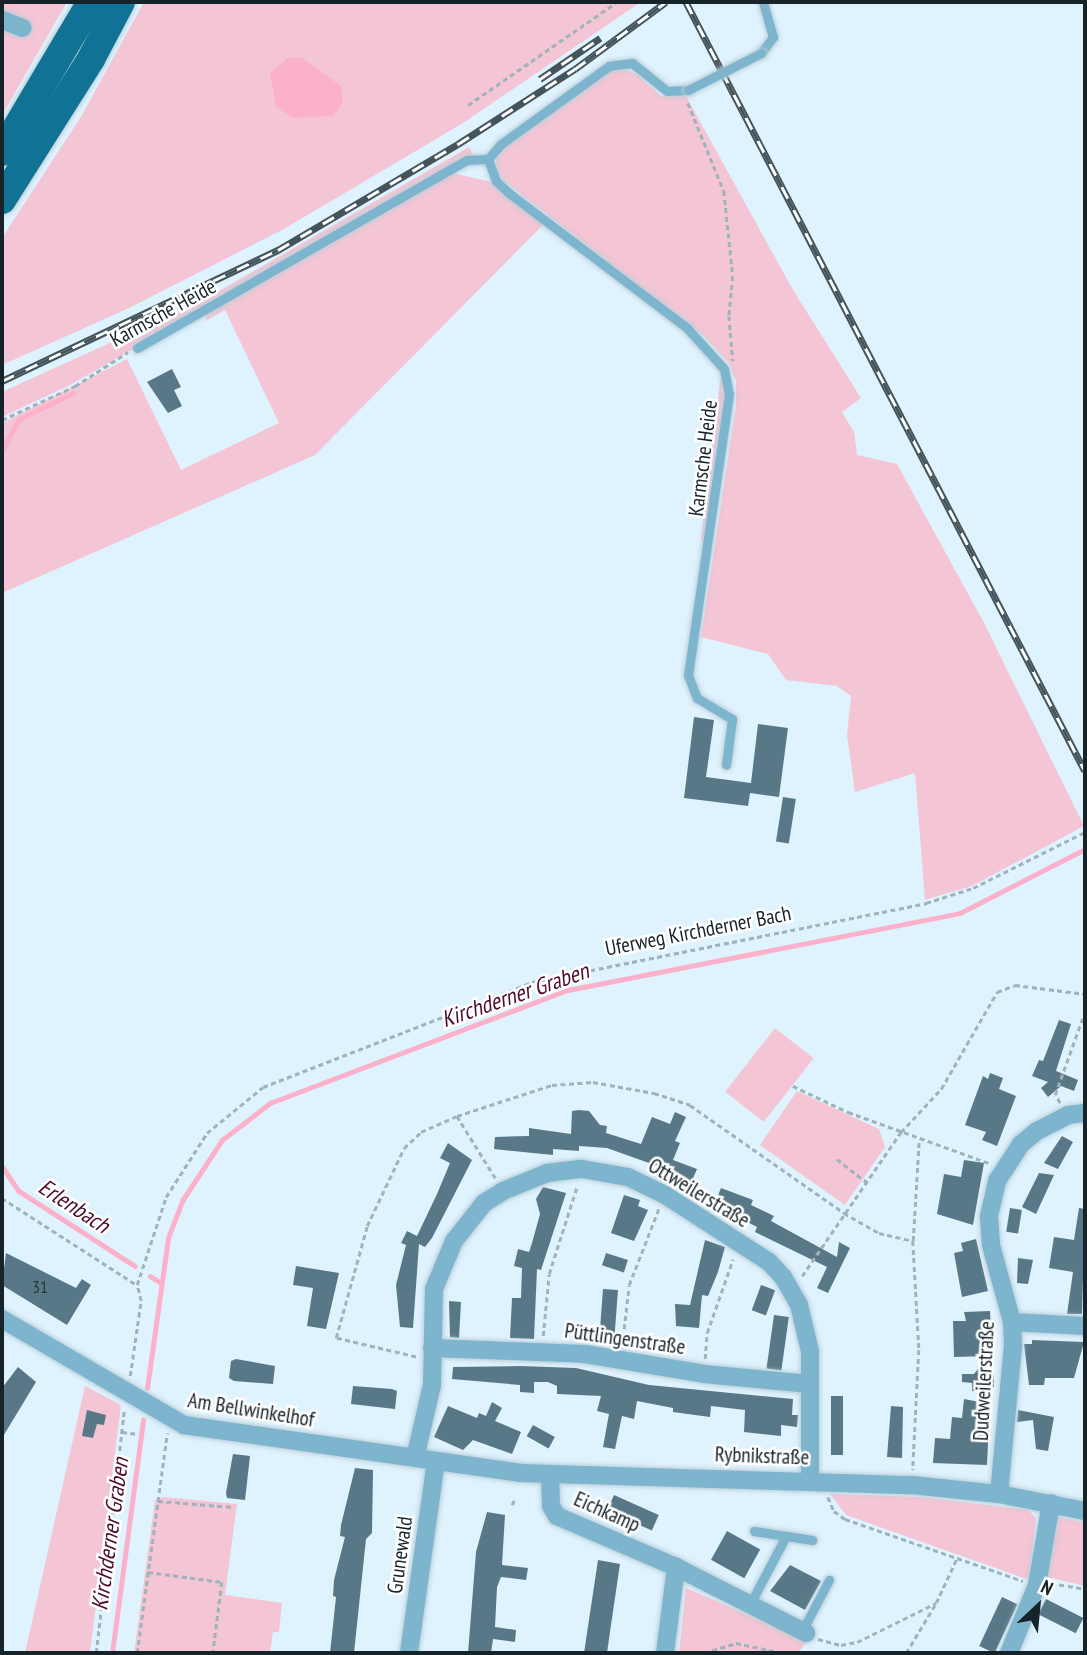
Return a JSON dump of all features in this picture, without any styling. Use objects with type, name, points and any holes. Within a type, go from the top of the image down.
[{"type":"highway","points":[[2,152],[90,2]]},
{"type":"highway","points":[[2,200],[91,59],[121,2]]},
{"type":"street","points":[[2,20],[23,28]]},
{"type":"street","name":"Dudweilerstraße","points":[[999,1494],[1012,1322],[991,1245],[989,1216],[1003,1168],[1037,1131],[1077,1114]]},
{"type":"street","name":"Ottweilerstraße","points":[[415,1458],[432,1385],[432,1310],[440,1268],[466,1222],[503,1191],[547,1173],[582,1169],[628,1177],[665,1195],[768,1262],[792,1291],[805,1323],[816,1481]]},
{"type":"street","name":"Am Bellwinkelhof","points":[[2,1320],[184,1425],[436,1462]]},
{"type":"street","points":[[1012,1322],[1085,1326]]},
{"type":"street","name":"Püttlingenstraße","points":[[432,1349],[542,1351],[621,1359],[704,1374],[810,1384]]},
{"type":"street","name":"Rybnikstraße","points":[[436,1462],[550,1475],[912,1485],[999,1494],[1085,1511]]},
{"type":"street","name":"Grunewald","points":[[409,1653],[436,1462]]},
{"type":"street","name":"Eichkamp","points":[[550,1475],[551,1506],[557,1516],[676,1567],[804,1632]]},
{"type":"street","points":[[1009,1653],[1037,1582],[1052,1503]]},
{"type":"street","points":[[665,1653],[676,1567]]},
{"type":"lane","points":[[686,90],[761,53],[773,37],[763,2]]},
{"type":"lane","name":"Karmsche Heide","points":[[137,348],[467,160],[488,159],[501,144],[609,66],[632,63],[667,91],[686,90]]},
{"type":"lane","name":"Karmsche Heide","points":[[488,159],[496,181],[510,194],[687,328],[718,359],[729,381],[688,675],[697,698],[732,719],[726,765]]},
{"type":"lane","points":[[754,1531],[812,1540]]},
{"type":"lane","points":[[750,1604],[786,1536]]},
{"type":"lane","points":[[804,1632],[829,1580]]},
{"type":"path","points":[[468,105],[617,2]]},
{"type":"path","points":[[686,90],[724,191],[733,276],[729,316],[733,360],[729,381]]},
{"type":"path","name":"Karmsche Heide","points":[[2,420],[75,386],[137,348]]},
{"type":"path","name":"Uferweg Kirchderner Bach","points":[[96,1653],[122,1432],[141,1301],[137,1285],[166,1197],[192,1150],[231,1109],[272,1083],[531,982],[926,903],[973,888],[1085,832]]},
{"type":"path","points":[[792,1291],[901,1132],[941,1089],[997,992],[1015,985],[1085,994]]},
{"type":"path","points":[[1077,1114],[1055,1095],[1085,1011]]},
{"type":"path","points":[[793,1086],[901,1132],[1003,1168]]},
{"type":"path","points":[[457,1116],[503,1191]]},
{"type":"path","points":[[912,1485],[919,1350],[913,1241],[919,1138]]},
{"type":"path","points":[[837,1159],[866,1182]]},
{"type":"path","points":[[542,1351],[549,1274],[582,1169]]},
{"type":"path","points":[[621,1359],[629,1285],[665,1195]]},
{"type":"path","points":[[2,1198],[137,1285]]},
{"type":"path","points":[[844,1213],[879,1233],[913,1241]]},
{"type":"path","points":[[704,1374],[707,1333],[739,1242]]},
{"type":"path","points":[[137,1653],[170,1419]]},
{"type":"path","points":[[122,1432],[138,1434]]},
{"type":"path","points":[[816,1481],[834,1511],[845,1519],[957,1558],[1037,1582],[1085,1589]]},
{"type":"path","points":[[158,1501],[234,1507]]},
{"type":"path","points":[[906,1653],[936,1602],[957,1558]]},
{"type":"path","points":[[148,1572],[222,1582],[213,1653]]},
{"type":"path","points":[[804,1632],[827,1643],[857,1642],[936,1602]]},
{"type":"path","points":[[704,1653],[736,1643],[783,1653]]},
{"type":"shaded area","points":[[2,2],[67,2],[2,115]]},
{"type":"shaded area","points":[[144,2],[641,2],[463,123],[284,229],[129,308],[2,365],[2,238],[82,115]]},
{"type":"shaded area","points":[[289,57],[302,58],[341,86],[343,102],[333,116],[293,118],[276,107],[270,73]]},
{"type":"shaded area","points":[[624,69],[638,75],[661,96],[686,96],[793,290],[861,398],[842,412],[854,432],[857,455],[897,464],[983,621],[1084,826],[972,886],[925,900],[915,773],[855,792],[847,735],[851,696],[837,686],[786,680],[768,654],[701,637],[736,406],[736,381],[729,363],[705,337],[504,181],[497,171],[496,157],[506,144],[611,71]]},
{"type":"shaded area","points":[[469,147],[474,156],[70,385],[2,417],[2,392],[202,301]]},
{"type":"shaded area","points":[[452,173],[492,182],[545,223],[315,455],[2,593],[2,423],[127,359],[181,470],[279,423],[225,310],[206,321],[207,312]]},
{"type":"shaded area","points":[[721,373],[726,396],[704,544],[701,540]]},
{"type":"shaded area","points":[[775,1028],[814,1058],[764,1122],[725,1092]]},
{"type":"shaded area","points":[[797,1091],[879,1129],[885,1147],[845,1205],[760,1145]]},
{"type":"shaded area","points":[[85,1386],[121,1405],[90,1653],[25,1653]]},
{"type":"shaded area","points":[[830,1494],[920,1497],[1028,1510],[1036,1518],[1029,1580],[846,1515]]},
{"type":"shaded area","points":[[163,1497],[237,1504],[225,1595],[282,1603],[279,1632],[273,1632],[270,1653],[134,1653],[155,1500]]},
{"type":"shaded area","points":[[1055,1516],[1085,1523],[1085,1586],[1044,1576]]},
{"type":"shaded area","points":[[686,1588],[808,1641],[798,1653],[679,1653]]},
{"type":"building","points":[[172,369],[181,387],[174,390],[182,406],[168,413],[147,382]]},
{"type":"building","points":[[694,717],[714,720],[706,777],[751,783],[758,724],[788,728],[779,797],[750,793],[748,806],[684,798]]},
{"type":"building","points":[[783,797],[796,799],[789,843],[776,841]]},
{"type":"building","points":[[1059,1020],[1071,1024],[1056,1071],[1078,1080],[1074,1091],[1061,1086],[1048,1097],[1041,1088],[1048,1082],[1032,1076],[1039,1060],[1043,1061]]},
{"type":"building","points":[[990,1073],[1003,1078],[999,1089],[1016,1096],[997,1146],[982,1140],[986,1132],[965,1125],[983,1076],[988,1079]]},
{"type":"building","points":[[572,1111],[589,1111],[600,1125],[607,1126],[606,1133],[641,1144],[652,1117],[670,1124],[675,1112],[686,1117],[675,1141],[680,1143],[673,1160],[697,1169],[690,1185],[658,1172],[660,1167],[607,1148],[579,1146],[579,1151],[553,1149],[553,1155],[494,1149],[495,1137],[529,1136],[529,1128],[571,1134]]},
{"type":"building","points":[[1062,1136],[1073,1142],[1058,1169],[1044,1163]]},
{"type":"building","points":[[448,1143],[472,1160],[432,1238],[425,1247],[419,1244],[413,1328],[400,1327],[396,1285],[406,1245],[401,1243],[407,1231],[417,1236],[437,1194],[450,1163],[440,1158]]},
{"type":"building","points":[[964,1160],[984,1163],[973,1225],[937,1214],[944,1174],[961,1177]]},
{"type":"building","points":[[1039,1173],[1054,1175],[1036,1214],[1022,1207]]},
{"type":"building","points":[[543,1187],[566,1193],[541,1270],[537,1269],[534,1339],[510,1338],[512,1298],[521,1298],[522,1268],[514,1266],[518,1249],[529,1252],[540,1214],[536,1199]]},
{"type":"building","points":[[721,1188],[753,1200],[751,1205],[774,1216],[771,1221],[837,1257],[839,1242],[850,1248],[828,1293],[817,1288],[827,1267],[755,1232],[757,1227],[714,1205]]},
{"type":"building","points":[[624,1195],[640,1200],[638,1206],[648,1210],[634,1241],[611,1233]]},
{"type":"building","points":[[1010,1208],[1022,1210],[1018,1234],[1006,1232]]},
{"type":"building","points":[[1079,1208],[1085,1209],[1082,1314],[1067,1314],[1073,1272],[1049,1268],[1054,1237],[1074,1240]]},
{"type":"building","points":[[976,1239],[988,1291],[962,1297],[954,1253],[963,1251],[961,1243]]},
{"type":"building","points":[[705,1240],[725,1247],[718,1272],[708,1296],[702,1295],[699,1328],[676,1326],[675,1304],[690,1305]]},
{"type":"building","points":[[6,1253],[76,1288],[82,1279],[91,1285],[67,1325],[2,1285]]},
{"type":"building","points":[[606,1253],[628,1260],[624,1272],[602,1265]]},
{"type":"building","points":[[1018,1258],[1033,1260],[1028,1284],[1017,1283]]},
{"type":"building","points":[[296,1266],[339,1273],[326,1329],[307,1326],[313,1288],[293,1285]]},
{"type":"building","points":[[761,1285],[775,1290],[766,1316],[752,1310]]},
{"type":"building","points":[[603,1289],[618,1290],[614,1343],[594,1339],[595,1328],[600,1329]]},
{"type":"building","points":[[449,1301],[461,1302],[459,1338],[450,1337]]},
{"type":"building","points":[[990,1311],[994,1386],[991,1391],[972,1391],[972,1383],[962,1382],[962,1374],[974,1374],[988,1356],[954,1357],[953,1321],[966,1321],[964,1312]]},
{"type":"building","points":[[774,1315],[789,1317],[781,1371],[766,1368]]},
{"type":"building","points":[[1032,1340],[1084,1342],[1074,1378],[1045,1378],[1044,1385],[1029,1385],[1024,1344],[1032,1344]]},
{"type":"building","points":[[236,1359],[275,1366],[273,1384],[234,1381],[229,1378],[231,1361]]},
{"type":"building","points":[[18,1367],[36,1382],[2,1438],[2,1388]]},
{"type":"building","points":[[453,1367],[576,1368],[649,1385],[793,1399],[792,1415],[798,1415],[797,1427],[781,1425],[781,1436],[744,1432],[745,1410],[711,1406],[710,1417],[673,1412],[673,1408],[637,1401],[634,1419],[622,1416],[615,1449],[603,1447],[609,1414],[597,1411],[601,1396],[557,1394],[557,1386],[548,1382],[534,1382],[534,1393],[520,1392],[520,1385],[452,1379]]},
{"type":"building","points":[[353,1386],[397,1391],[395,1409],[351,1404]]},
{"type":"building","points":[[831,1396],[843,1396],[843,1455],[831,1455]]},
{"type":"building","points":[[964,1399],[990,1404],[987,1465],[933,1463],[935,1438],[950,1439],[952,1417],[962,1418]]},
{"type":"building","points":[[492,1402],[502,1408],[495,1421],[521,1432],[512,1454],[473,1440],[463,1450],[434,1437],[448,1406],[477,1418],[479,1413],[486,1416]]},
{"type":"building","points":[[891,1406],[903,1407],[902,1458],[887,1457]]},
{"type":"building","points":[[87,1410],[106,1415],[104,1425],[97,1424],[93,1438],[82,1436]]},
{"type":"building","points":[[1018,1410],[1054,1417],[1048,1451],[1036,1449],[1033,1420],[1017,1422]]},
{"type":"building","points":[[533,1425],[555,1437],[549,1448],[527,1436]]},
{"type":"building","points":[[233,1454],[250,1456],[245,1500],[227,1498]]},
{"type":"building","points":[[355,1468],[373,1470],[372,1533],[366,1539],[354,1653],[330,1653],[336,1597],[333,1596],[334,1580],[345,1537],[340,1536],[341,1525]]},
{"type":"building","points":[[614,1495],[659,1515],[652,1530],[607,1511]]},
{"type":"building","points":[[487,1512],[505,1515],[502,1565],[528,1568],[526,1580],[501,1577],[497,1587],[495,1627],[516,1630],[515,1642],[493,1639],[491,1653],[468,1653],[476,1552]]},
{"type":"building","points":[[727,1531],[760,1549],[744,1578],[711,1560]]},
{"type":"building","points":[[598,1560],[620,1564],[607,1653],[584,1653]]},
{"type":"building","points":[[790,1565],[821,1581],[805,1610],[770,1591]]},
{"type":"building","points":[[1002,1597],[1017,1604],[995,1653],[979,1646]]},
{"type":"building","points":[[1046,1599],[1083,1618],[1076,1633],[1038,1614]]},
{"type":"waterway","points":[[2,451],[19,419],[73,393]]},
{"type":"waterway","name":"Kirchderner Graben","points":[[147,1388],[168,1238],[182,1201],[222,1140],[270,1103],[568,990],[960,913],[1085,849]]},
{"type":"waterway","name":"Erlenbach","points":[[2,1166],[19,1191],[135,1266]]},
{"type":"waterway","name":"Erlenbach","points":[[150,1276],[161,1283]]},
{"type":"waterway","name":"Kirchderner Graben","points":[[112,1653],[143,1420]]},
{"type":"railway","points":[[2,381],[278,250],[458,144],[575,69],[666,2]]},
{"type":"railway","points":[[686,2],[1085,771]]},
{"type":"railway","points":[[540,79],[600,38]]}]
